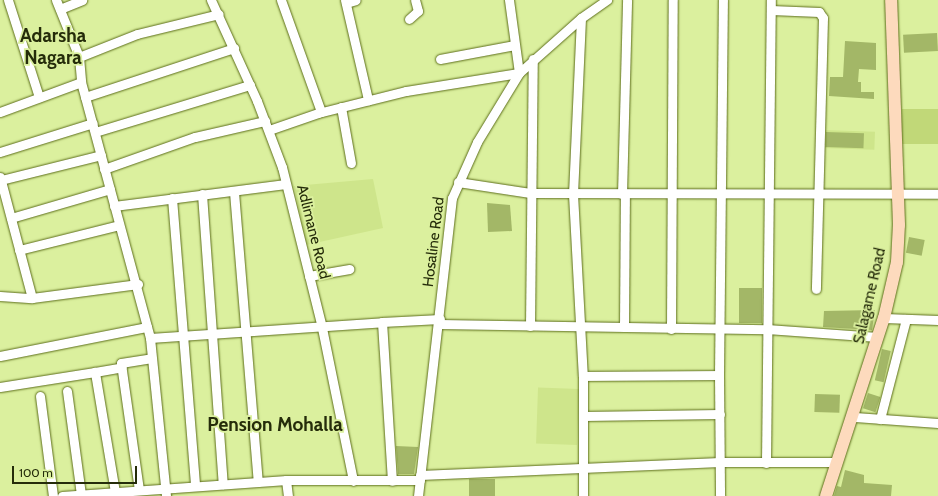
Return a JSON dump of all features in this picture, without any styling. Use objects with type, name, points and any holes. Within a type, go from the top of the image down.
[{"type":"main road","name":"Salagame Road","points":[[826,496],[854,416],[884,318],[897,262],[899,225],[896,196],[891,0]]},
{"type":"street","points":[[8,0],[39,97]]},
{"type":"street","points":[[82,0],[58,4],[79,57],[81,82],[119,225],[138,284],[150,338],[165,492]]},
{"type":"street","name":"Adlimane Road","points":[[210,0],[219,14],[265,121],[286,184],[322,328],[353,481]]},
{"type":"street","points":[[281,0],[321,112]]},
{"type":"street","points":[[356,0],[346,1],[368,100]]},
{"type":"street","points":[[409,19],[418,11],[415,0]]},
{"type":"street","points":[[268,130],[321,112],[368,100],[519,73],[509,0]]},
{"type":"street","name":"Hosaline Road","points":[[418,496],[440,322],[452,198],[458,182],[477,142],[519,73],[532,59],[580,18],[607,0]]},
{"type":"street","points":[[624,327],[623,194],[627,0]]},
{"type":"street","points":[[671,329],[673,0]]},
{"type":"street","points":[[720,496],[719,328],[723,0]]},
{"type":"street","points":[[766,463],[770,383],[767,329],[771,195],[771,0]]},
{"type":"street","points":[[771,10],[819,12],[822,18],[816,290]]},
{"type":"street","points":[[79,57],[137,34],[219,14]]},
{"type":"street","points":[[580,18],[573,194],[583,376],[583,496]]},
{"type":"street","points":[[440,58],[515,45]]},
{"type":"street","points":[[85,97],[234,48]]},
{"type":"street","points":[[530,326],[532,59]]},
{"type":"street","points":[[0,112],[81,82]]},
{"type":"street","points":[[0,152],[250,85]]},
{"type":"street","points":[[341,107],[352,163]]},
{"type":"street","points":[[104,169],[195,137],[265,121]]},
{"type":"street","points":[[32,298],[0,179],[101,155]]},
{"type":"street","points":[[458,182],[530,193],[896,196],[938,194]]},
{"type":"street","points":[[114,206],[202,194],[234,192],[286,184]]},
{"type":"street","points":[[11,218],[110,189]]},
{"type":"street","points":[[234,192],[258,482]]},
{"type":"street","points":[[202,194],[223,484]]},
{"type":"street","points":[[172,198],[195,486]]},
{"type":"street","points":[[19,250],[119,225]]},
{"type":"street","points":[[309,276],[349,269]]},
{"type":"street","points":[[0,296],[32,298],[138,284]]},
{"type":"street","points":[[884,318],[938,320]]},
{"type":"street","points":[[880,419],[906,319]]},
{"type":"street","points":[[382,322],[392,481]]},
{"type":"street","points":[[150,338],[245,331],[322,328],[382,322],[440,322],[581,328],[624,327],[671,329],[767,329],[878,337]]},
{"type":"street","points":[[0,356],[147,327]]},
{"type":"street","points":[[139,490],[121,363],[152,358]]},
{"type":"street","points":[[0,387],[122,367]]},
{"type":"street","points":[[94,372],[115,492]]},
{"type":"street","points":[[583,376],[719,375]]},
{"type":"street","points":[[67,391],[81,494]]},
{"type":"street","points":[[40,396],[53,496]]},
{"type":"street","points":[[584,416],[720,414]]},
{"type":"street","points":[[854,416],[938,423],[938,416]]},
{"type":"street","points":[[62,496],[139,490],[165,492],[195,486],[286,480],[392,481],[584,466],[720,462],[837,462]]},
{"type":"street","points":[[286,480],[288,496]]},
{"type":"shaded area","points":[[902,109],[938,109],[938,144],[902,144]]},
{"type":"shaded area","points":[[823,130],[875,132],[874,150],[822,148]]},
{"type":"shaded area","points":[[373,179],[383,228],[306,245],[294,186]]},
{"type":"shaded area","points":[[538,388],[579,389],[577,445],[536,444]]},
{"type":"building","points":[[937,33],[938,51],[904,53],[903,35]]},
{"type":"building","points":[[845,41],[876,43],[876,70],[859,69],[858,82],[861,82],[861,92],[874,92],[874,99],[829,96],[830,77],[843,77]]},
{"type":"building","points":[[826,132],[864,133],[863,148],[825,147]]},
{"type":"building","points":[[487,203],[510,205],[512,231],[488,232]]},
{"type":"building","points":[[909,237],[925,240],[922,256],[906,253]]},
{"type":"building","points":[[739,288],[762,288],[762,323],[739,323]]},
{"type":"building","points":[[875,310],[872,330],[823,327],[824,311]]},
{"type":"building","points":[[882,349],[891,351],[884,382],[875,380]]},
{"type":"building","points":[[868,393],[880,397],[875,412],[863,408]]},
{"type":"building","points":[[815,394],[840,395],[839,413],[814,412]]},
{"type":"building","points":[[396,446],[418,447],[414,474],[398,474]]},
{"type":"building","points":[[845,470],[864,475],[864,483],[892,485],[891,496],[834,496],[837,486],[841,487]]},
{"type":"building","points":[[469,479],[495,479],[495,496],[469,496]]},
{"type":"district","name":"Adarsha Nagara","points":[[53,47]]},
{"type":"district","name":"Pension Mohalla","points":[[275,425]]}]
